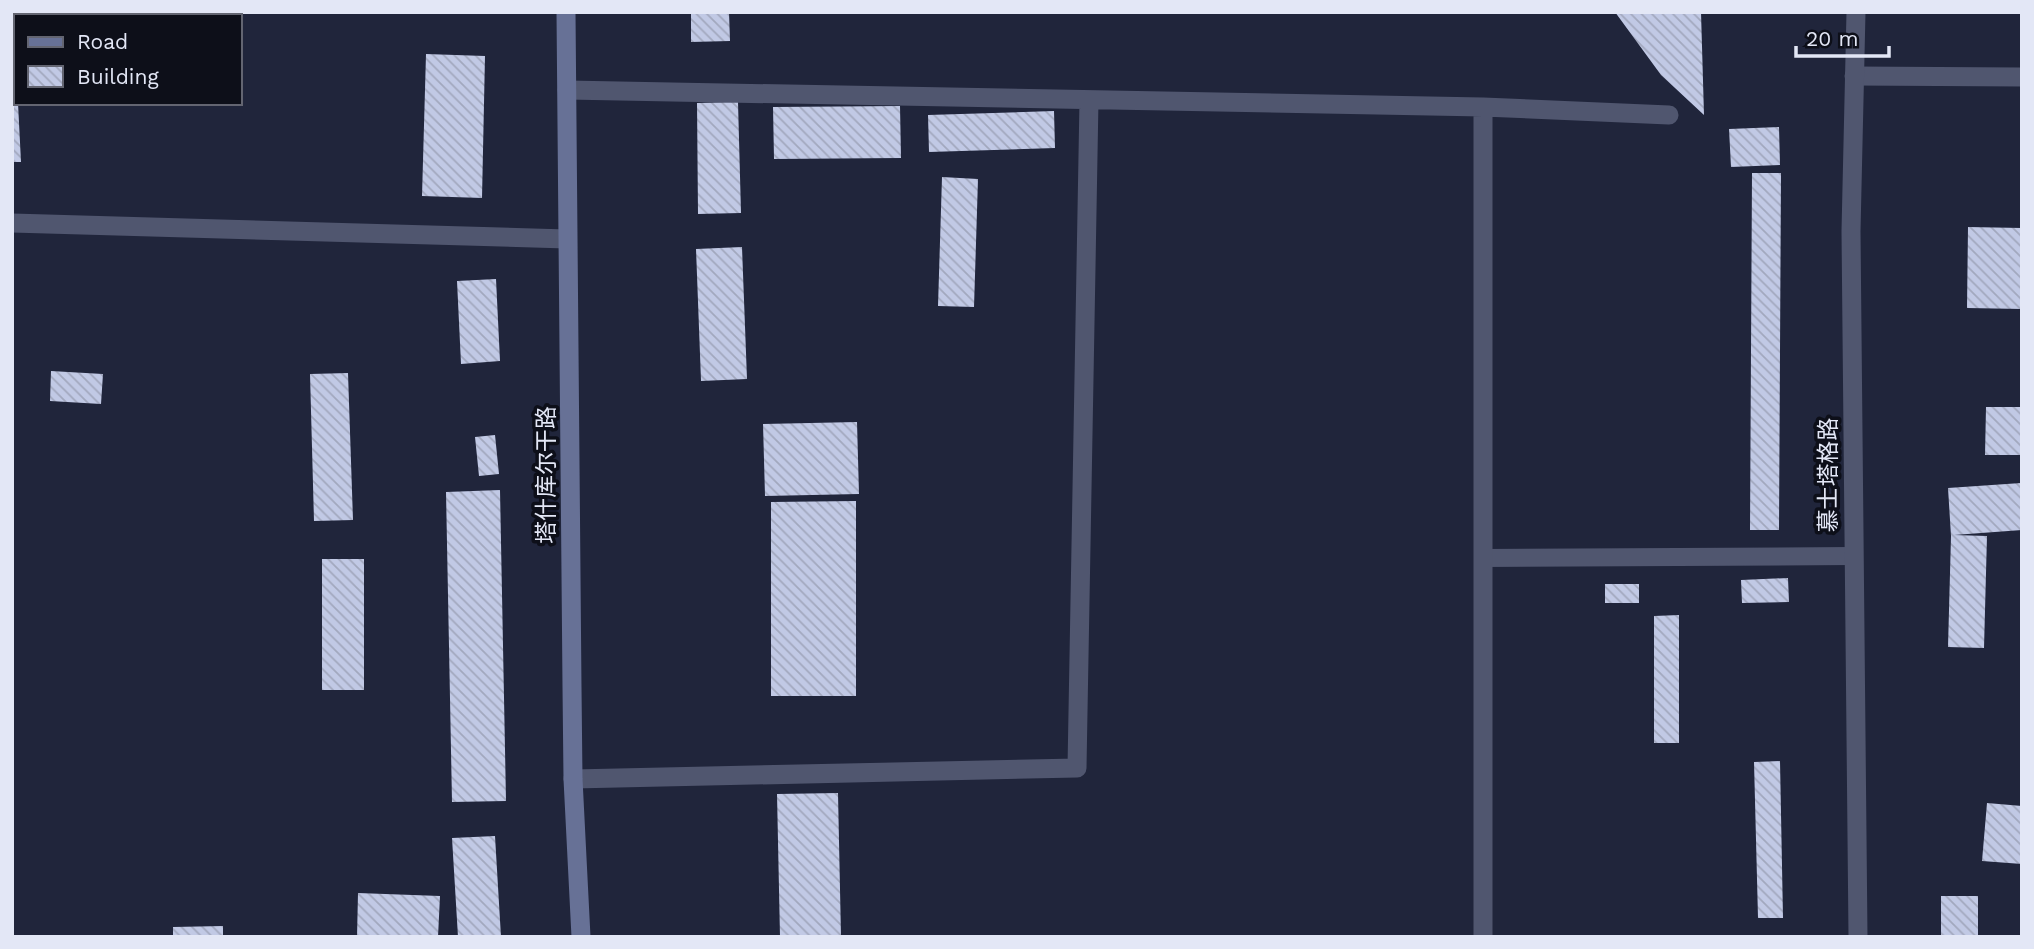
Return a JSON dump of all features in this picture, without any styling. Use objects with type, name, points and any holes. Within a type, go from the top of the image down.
[{"type":"main road","name":"塔什库尔干路","points":[[566,12],[573,779],[582,937]]},
{"type":"street","name":"慕士塔格路","points":[[1856,12],[1851,231],[1858,937]]},
{"type":"street","points":[[1854,76],[2022,77]]},
{"type":"street","points":[[567,90],[1483,107],[1669,115]]},
{"type":"street","points":[[573,779],[1077,768],[1089,100]]},
{"type":"street","points":[[1483,107],[1483,937]]},
{"type":"street","points":[[12,223],[567,239]]},
{"type":"lane","points":[[1483,558],[1853,556]]},
{"type":"building","points":[[691,12],[729,12],[730,41],[691,42]]},
{"type":"building","points":[[1615,12],[1701,12],[1704,115],[1661,75]]},
{"type":"building","points":[[426,54],[485,56],[482,198],[422,196]]},
{"type":"building","points":[[14,98],[14,105],[18,105],[21,162],[12,162]]},
{"type":"building","points":[[738,102],[741,213],[698,214],[697,103]]},
{"type":"building","points":[[900,106],[901,158],[774,159],[773,107]]},
{"type":"building","points":[[1054,111],[1055,148],[929,152],[928,115]]},
{"type":"building","points":[[1779,127],[1780,165],[1731,167],[1729,129]]},
{"type":"building","points":[[1752,173],[1781,173],[1779,530],[1750,530]]},
{"type":"building","points":[[942,177],[978,179],[974,307],[938,306]]},
{"type":"building","points":[[1968,227],[2022,228],[2022,309],[1967,308]]},
{"type":"building","points":[[742,247],[747,379],[701,381],[696,249]]},
{"type":"building","points":[[496,279],[500,361],[461,364],[457,281]]},
{"type":"building","points":[[51,371],[103,374],[101,404],[50,401]]},
{"type":"building","points":[[348,373],[353,520],[314,521],[310,374]]},
{"type":"building","points":[[1986,407],[2022,407],[2022,455],[1985,455]]},
{"type":"building","points":[[857,422],[859,494],[765,496],[763,424]]},
{"type":"building","points":[[495,435],[499,474],[479,476],[475,437]]},
{"type":"building","points":[[2021,483],[2022,530],[1954,535],[1987,536],[1984,648],[1948,647],[1951,536],[1948,488]]},
{"type":"building","points":[[500,490],[506,801],[452,802],[446,492]]},
{"type":"building","points":[[856,501],[856,696],[771,696],[771,502]]},
{"type":"building","points":[[322,559],[364,559],[364,690],[322,690]]},
{"type":"building","points":[[1788,578],[1789,602],[1742,603],[1741,580]]},
{"type":"building","points":[[1605,584],[1639,584],[1639,603],[1605,603]]},
{"type":"building","points":[[1679,615],[1679,743],[1654,743],[1654,616]]},
{"type":"building","points":[[1780,761],[1783,918],[1758,918],[1754,762]]},
{"type":"building","points":[[838,793],[841,937],[780,937],[777,794]]},
{"type":"building","points":[[1987,803],[2022,806],[2022,864],[1982,861]]},
{"type":"building","points":[[495,836],[501,937],[458,937],[452,838]]},
{"type":"building","points":[[358,893],[440,896],[438,937],[357,937]]},
{"type":"building","points":[[1941,896],[1978,896],[1978,937],[1941,937]]},
{"type":"building","points":[[223,926],[223,937],[173,937],[173,927]]}]
